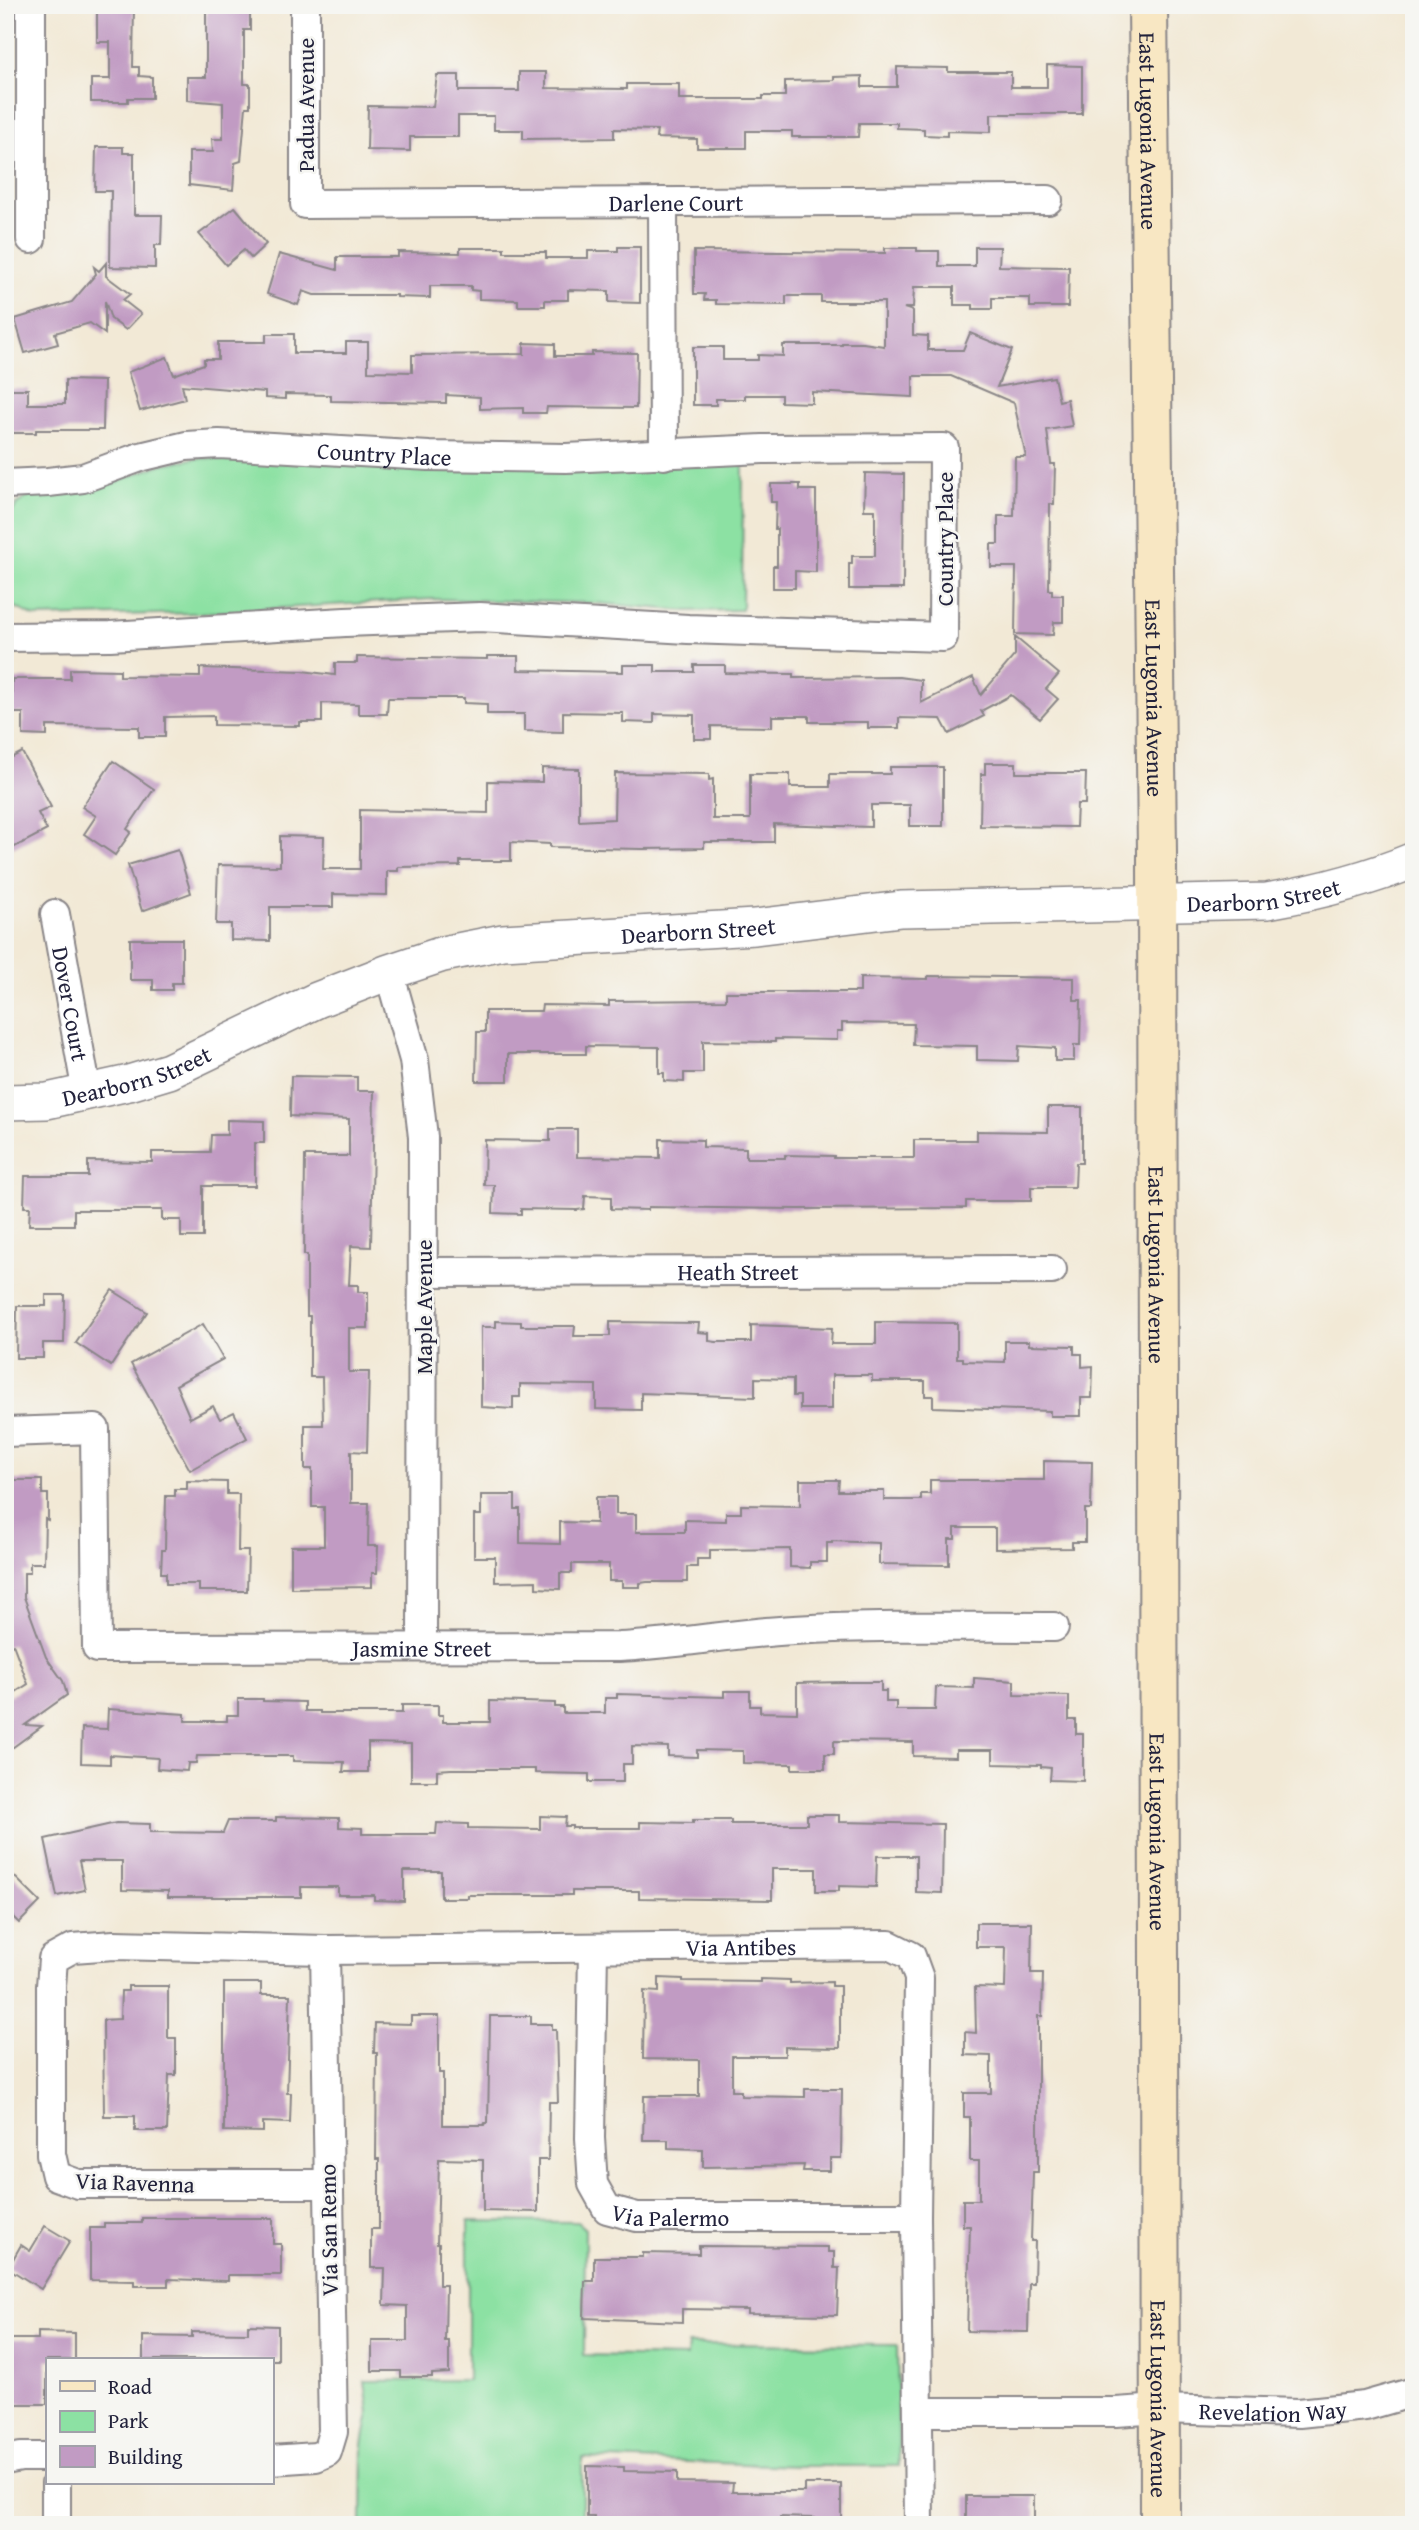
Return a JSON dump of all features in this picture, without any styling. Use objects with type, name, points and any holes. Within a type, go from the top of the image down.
[{"type":"main road","name":"East Lugonia Avenue","points":[[1148,5],[1157,905],[1160,2525]]},
{"type":"street","points":[[31,5],[31,239]]},
{"type":"street","name":"Padua Avenue","points":[[305,5],[305,204]]},
{"type":"street","name":"Darlene Court","points":[[305,204],[1048,200]]},
{"type":"street","points":[[663,202],[664,455]]},
{"type":"street","name":"Country Place","points":[[5,484],[83,478],[141,457],[186,446],[219,444],[429,456],[566,458],[763,449],[944,448],[943,637],[688,629],[480,617],[345,621],[110,636],[5,637]]},
{"type":"street","name":"Dearborn Street","points":[[5,1102],[47,1101],[169,1071],[317,1000],[388,972],[443,954],[503,942],[755,927],[901,909],[1267,901],[1336,887],[1414,860]]},
{"type":"street","name":"Dover Court","points":[[55,914],[87,1093]]},
{"type":"street","name":"Maple Avenue","points":[[388,972],[414,1060],[423,1137],[422,1646]]},
{"type":"street","name":"Heath Street","points":[[423,1272],[1052,1270]]},
{"type":"street","name":"Jasmine Street","points":[[5,1432],[95,1429],[97,1648],[619,1647],[824,1628],[1054,1627]]},
{"type":"street","name":"Via Antibes","points":[[114,1945],[325,1950],[889,1945],[911,1956],[919,1978],[916,2217],[919,2525]]},
{"type":"street","name":"Via Ravenna","points":[[114,1945],[73,1948],[53,1959],[51,2154],[56,2176],[78,2185],[327,2185]]},
{"type":"street","name":"Via Palermo","points":[[593,1948],[591,2161],[593,2185],[607,2209],[637,2217],[916,2217]]},
{"type":"street","name":"Via San Remo","points":[[273,2460],[316,2457],[327,2452],[333,2432],[325,1950]]},
{"type":"street","name":"Revelation Way","points":[[919,2412],[1103,2412],[1160,2409],[1299,2413],[1365,2406],[1414,2392]]},
{"type":"street","points":[[5,2460],[46,2457]]},
{"type":"street","points":[[56,2484],[56,2525]]},
{"type":"green space","points":[[198,458],[743,463],[742,610],[688,611],[594,603],[432,599],[199,613],[35,617],[13,606],[5,591],[5,525],[17,504],[29,496],[75,493],[104,486],[162,464]]},
{"type":"green space","points":[[468,2221],[577,2222],[585,2229],[584,2355],[687,2357],[688,2344],[897,2345],[899,2466],[798,2466],[582,2458],[582,2525],[362,2525],[363,2444],[369,2413],[365,2381],[468,2380]]},
{"type":"building","points":[[97,5],[134,5],[133,67],[139,67],[139,76],[152,77],[152,98],[128,98],[128,102],[91,102],[91,79],[110,79],[110,42],[97,42]]},
{"type":"building","points":[[206,5],[250,5],[250,30],[244,30],[244,84],[250,84],[250,107],[246,107],[241,161],[235,163],[233,190],[189,185],[189,152],[213,152],[212,139],[223,139],[223,103],[187,100],[187,77],[206,77]]},
{"type":"building","points":[[1047,65],[1082,66],[1082,114],[991,114],[991,132],[947,131],[947,136],[924,135],[924,129],[897,128],[897,123],[859,123],[858,137],[792,137],[792,131],[746,131],[746,148],[697,148],[697,139],[656,138],[657,130],[614,129],[614,138],[523,139],[523,130],[494,130],[494,116],[458,116],[458,137],[410,137],[410,151],[367,150],[368,106],[433,107],[437,75],[459,75],[459,91],[519,91],[519,72],[546,72],[546,88],[627,89],[627,84],[679,84],[679,99],[763,99],[763,96],[785,96],[785,81],[834,80],[834,77],[862,76],[862,87],[897,87],[897,67],[948,68],[948,72],[1011,72],[1011,87],[1047,87]]},
{"type":"building","points":[[96,147],[123,147],[123,153],[134,153],[134,215],[162,215],[161,245],[155,245],[155,268],[110,267],[111,191],[95,191]]},
{"type":"building","points":[[235,207],[266,244],[251,258],[244,250],[226,265],[199,234]]},
{"type":"building","points":[[618,247],[640,247],[640,303],[609,302],[609,291],[568,290],[568,300],[545,300],[545,306],[518,306],[518,300],[479,299],[479,291],[471,290],[471,286],[430,286],[430,298],[397,295],[314,295],[303,291],[298,305],[267,294],[279,254],[337,270],[337,257],[398,257],[398,252],[460,253],[460,248],[504,248],[504,252],[546,252],[546,258],[588,258],[588,251],[618,251]]},
{"type":"building","points":[[975,247],[1000,247],[999,266],[1069,267],[1068,307],[1030,307],[1030,298],[992,298],[992,309],[973,309],[973,305],[954,305],[954,287],[914,287],[913,308],[904,308],[913,311],[913,335],[928,336],[928,350],[963,350],[970,333],[1012,350],[997,387],[1054,377],[1059,401],[1067,399],[1072,426],[1047,430],[1051,464],[1055,464],[1054,504],[1050,504],[1049,590],[1052,590],[1052,595],[1063,595],[1063,622],[1054,622],[1053,635],[1015,634],[1016,567],[991,567],[991,544],[998,544],[998,516],[1014,516],[1015,457],[1026,457],[1014,403],[951,376],[913,376],[913,397],[812,392],[812,403],[781,402],[781,395],[745,395],[745,399],[716,399],[716,405],[693,405],[693,347],[723,347],[723,360],[758,360],[758,355],[783,356],[783,345],[863,343],[884,346],[884,302],[821,302],[821,296],[786,296],[786,305],[716,304],[716,300],[704,300],[705,294],[694,294],[694,251],[885,253],[885,248],[917,248],[917,251],[939,251],[939,266],[975,266]]},
{"type":"building","points":[[106,263],[106,276],[130,294],[123,300],[141,314],[126,330],[111,319],[105,301],[105,334],[90,323],[55,333],[58,344],[25,353],[15,319],[72,302],[96,274],[94,267],[99,271]]},
{"type":"building","points":[[266,334],[294,334],[294,353],[346,353],[346,342],[368,342],[368,371],[412,372],[412,355],[524,354],[524,343],[555,344],[555,356],[592,356],[592,352],[637,353],[636,408],[547,407],[546,413],[523,413],[523,408],[480,409],[480,397],[446,395],[446,403],[331,401],[331,395],[285,394],[285,399],[265,398],[265,392],[182,385],[185,399],[140,411],[128,372],[167,357],[174,375],[204,364],[204,359],[218,359],[218,342],[266,342]]},
{"type":"building","points":[[65,380],[104,381],[103,430],[5,433],[5,389],[28,389],[28,404],[65,404]]},
{"type":"building","points":[[865,473],[904,474],[903,589],[849,589],[849,564],[852,564],[852,556],[875,556],[875,510],[864,510]]},
{"type":"building","points":[[771,484],[800,484],[800,490],[816,490],[816,572],[795,571],[795,588],[773,588],[773,566],[777,566],[777,529],[776,502],[771,502]]},
{"type":"building","points":[[1015,637],[1059,674],[1046,689],[1058,699],[1040,719],[1011,695],[981,711],[984,716],[949,734],[941,719],[899,718],[899,728],[868,728],[868,722],[809,722],[809,716],[772,716],[772,727],[711,726],[711,739],[694,739],[694,715],[654,714],[654,723],[623,722],[623,713],[563,712],[563,732],[524,731],[524,714],[487,714],[487,704],[464,703],[464,698],[388,698],[387,714],[358,714],[358,704],[322,703],[322,722],[300,722],[300,726],[214,725],[214,716],[165,717],[165,737],[139,737],[139,727],[47,726],[47,736],[23,735],[23,713],[12,713],[12,679],[70,679],[70,669],[120,670],[120,676],[200,677],[200,668],[302,671],[335,675],[335,663],[357,663],[357,657],[487,659],[487,656],[518,656],[518,670],[623,672],[623,665],[655,665],[655,672],[694,672],[694,665],[725,665],[725,673],[793,674],[793,678],[899,677],[921,680],[921,703],[973,677],[981,695],[1015,655]]},
{"type":"building","points":[[22,752],[51,807],[38,813],[47,830],[13,848],[5,833],[5,761]]},
{"type":"building","points":[[113,761],[154,789],[127,829],[131,832],[115,855],[84,834],[96,816],[82,807]]},
{"type":"building","points":[[985,763],[1016,763],[1016,773],[1086,773],[1085,804],[1077,804],[1076,827],[980,826],[981,774],[985,774]]},
{"type":"building","points":[[890,767],[943,767],[943,826],[910,826],[910,805],[871,805],[871,827],[774,824],[774,842],[704,842],[704,848],[642,849],[550,847],[550,844],[511,842],[511,861],[460,861],[460,866],[398,867],[398,871],[387,871],[387,895],[333,894],[333,907],[270,907],[270,941],[231,940],[231,924],[216,924],[218,865],[280,866],[280,836],[324,837],[323,869],[360,869],[360,810],[488,813],[488,781],[542,782],[542,768],[579,769],[579,821],[614,819],[615,773],[709,774],[709,780],[713,779],[713,819],[750,819],[750,774],[790,774],[790,787],[830,787],[830,774],[890,774]]},
{"type":"building","points":[[178,850],[191,893],[142,911],[128,865]]},
{"type":"building","points":[[130,939],[182,939],[182,983],[172,983],[172,990],[153,990],[153,980],[130,980]]},
{"type":"building","points":[[928,976],[1074,978],[1074,1000],[1081,1000],[1080,1045],[1074,1045],[1074,1061],[1055,1061],[1055,1048],[1019,1046],[1018,1061],[977,1060],[977,1046],[913,1045],[914,1024],[842,1023],[842,1031],[837,1031],[837,1040],[703,1041],[703,1073],[684,1073],[684,1082],[664,1081],[664,1073],[659,1073],[659,1047],[586,1046],[586,1054],[508,1054],[508,1081],[476,1081],[477,1032],[485,1032],[485,1011],[541,1011],[542,1005],[609,1006],[609,1001],[726,1000],[726,992],[860,992],[860,978],[928,979]]},
{"type":"building","points":[[291,1076],[357,1077],[357,1091],[374,1091],[371,1247],[351,1246],[349,1285],[358,1285],[358,1292],[368,1292],[368,1328],[349,1328],[349,1372],[369,1372],[367,1452],[351,1451],[351,1503],[369,1503],[368,1546],[378,1546],[377,1573],[372,1573],[372,1587],[291,1588],[291,1546],[324,1546],[324,1507],[312,1507],[312,1469],[305,1469],[305,1425],[323,1425],[322,1377],[310,1377],[307,1255],[304,1255],[305,1156],[349,1156],[349,1119],[290,1116]]},
{"type":"building","points":[[1048,1107],[1082,1107],[1082,1163],[1076,1163],[1075,1187],[1031,1187],[1031,1201],[966,1201],[966,1208],[648,1207],[648,1210],[611,1209],[611,1197],[585,1196],[584,1209],[521,1209],[521,1214],[493,1213],[494,1185],[484,1185],[485,1140],[550,1141],[550,1129],[577,1129],[577,1157],[660,1158],[660,1139],[703,1140],[703,1147],[746,1148],[746,1158],[785,1158],[785,1155],[914,1158],[914,1140],[977,1140],[977,1131],[1048,1132]]},
{"type":"building","points":[[227,1120],[264,1121],[264,1143],[255,1143],[255,1186],[203,1186],[203,1237],[181,1237],[181,1220],[162,1220],[162,1210],[74,1210],[74,1225],[29,1225],[30,1207],[24,1207],[25,1176],[88,1176],[88,1161],[152,1162],[152,1152],[210,1152],[211,1135],[227,1135]]},
{"type":"building","points":[[112,1290],[147,1312],[111,1366],[76,1343]]},
{"type":"building","points":[[46,1295],[65,1295],[64,1343],[43,1343],[43,1358],[16,1358],[17,1306],[46,1306]]},
{"type":"building","points":[[496,1321],[521,1322],[521,1326],[575,1326],[574,1336],[610,1336],[610,1322],[699,1323],[698,1332],[709,1333],[709,1341],[716,1342],[751,1342],[751,1325],[832,1328],[831,1344],[876,1344],[876,1322],[957,1323],[957,1358],[963,1358],[963,1361],[1005,1362],[1005,1341],[1029,1341],[1029,1345],[1074,1346],[1074,1354],[1082,1354],[1082,1367],[1093,1366],[1092,1398],[1081,1398],[1081,1416],[1050,1416],[1050,1411],[933,1407],[933,1396],[925,1396],[925,1381],[872,1381],[872,1375],[832,1375],[832,1409],[800,1409],[800,1396],[793,1396],[793,1379],[755,1378],[755,1397],[641,1393],[641,1410],[596,1409],[596,1385],[520,1384],[520,1397],[513,1397],[513,1409],[481,1407],[481,1327],[496,1327]]},
{"type":"building","points":[[203,1324],[223,1359],[176,1385],[190,1418],[213,1406],[220,1419],[234,1412],[247,1438],[190,1470],[131,1364]]},
{"type":"building","points":[[1044,1461],[1092,1462],[1091,1509],[1085,1509],[1085,1542],[1072,1542],[1072,1548],[995,1549],[995,1528],[955,1528],[955,1539],[949,1539],[949,1565],[879,1564],[879,1543],[832,1541],[827,1543],[827,1562],[810,1562],[810,1568],[790,1567],[790,1549],[710,1550],[710,1559],[697,1559],[697,1567],[687,1567],[687,1582],[647,1582],[640,1583],[640,1587],[622,1587],[622,1581],[609,1581],[609,1564],[572,1564],[572,1573],[560,1573],[560,1589],[536,1588],[536,1581],[495,1582],[495,1557],[474,1557],[474,1515],[481,1515],[481,1495],[515,1495],[515,1509],[520,1509],[520,1543],[560,1544],[560,1522],[596,1523],[596,1497],[616,1497],[616,1514],[636,1514],[636,1532],[685,1532],[685,1520],[726,1521],[726,1513],[741,1513],[741,1505],[800,1506],[800,1480],[839,1480],[838,1491],[884,1491],[884,1500],[921,1500],[921,1494],[930,1494],[930,1480],[1044,1480]]},
{"type":"building","points":[[5,1480],[42,1480],[42,1494],[48,1494],[44,1563],[30,1563],[30,1573],[24,1573],[24,1597],[46,1657],[63,1681],[67,1695],[25,1725],[42,1726],[5,1753],[5,1699],[28,1684],[13,1644],[5,1647]]},
{"type":"building","points":[[187,1481],[227,1482],[227,1494],[239,1494],[238,1551],[248,1551],[247,1591],[199,1591],[199,1584],[166,1584],[166,1573],[161,1573],[162,1550],[165,1550],[166,1496],[175,1496],[175,1489],[187,1489]]},
{"type":"building","points":[[974,1678],[1014,1681],[1014,1695],[1069,1696],[1069,1720],[1076,1720],[1076,1734],[1083,1734],[1083,1781],[1050,1780],[1051,1768],[1041,1765],[993,1764],[993,1750],[956,1750],[956,1757],[913,1756],[913,1742],[834,1741],[834,1754],[825,1754],[825,1769],[792,1769],[792,1764],[743,1763],[743,1751],[697,1750],[697,1757],[668,1756],[668,1747],[632,1746],[632,1764],[623,1764],[623,1782],[589,1782],[589,1774],[535,1773],[535,1769],[437,1770],[437,1781],[411,1781],[411,1744],[368,1743],[368,1772],[343,1772],[344,1762],[293,1761],[293,1756],[197,1756],[196,1763],[188,1763],[187,1771],[157,1769],[158,1758],[110,1755],[110,1764],[81,1763],[82,1728],[107,1729],[108,1709],[185,1714],[185,1721],[227,1721],[227,1715],[238,1715],[238,1699],[263,1699],[305,1702],[305,1711],[320,1713],[402,1713],[402,1705],[438,1705],[438,1715],[443,1715],[443,1722],[490,1722],[490,1701],[555,1703],[555,1707],[563,1707],[563,1713],[605,1713],[605,1698],[617,1698],[617,1694],[724,1697],[724,1691],[750,1691],[750,1706],[760,1706],[760,1712],[797,1713],[797,1683],[881,1682],[881,1691],[886,1691],[886,1702],[896,1702],[896,1710],[935,1710],[936,1687],[974,1688]]},
{"type":"building","points":[[807,1815],[839,1815],[839,1822],[943,1824],[942,1893],[916,1892],[916,1856],[877,1856],[876,1887],[839,1886],[839,1891],[816,1891],[816,1869],[772,1869],[772,1900],[639,1898],[639,1891],[572,1891],[572,1895],[468,1895],[468,1898],[441,1898],[441,1871],[404,1871],[404,1901],[374,1900],[374,1895],[338,1895],[338,1887],[301,1887],[301,1897],[168,1897],[168,1891],[122,1890],[122,1861],[79,1861],[85,1890],[57,1896],[45,1839],[116,1823],[150,1824],[150,1832],[223,1833],[228,1821],[276,1821],[276,1817],[339,1818],[339,1827],[362,1828],[362,1834],[436,1834],[437,1823],[468,1824],[468,1828],[540,1829],[540,1816],[566,1817],[565,1826],[572,1828],[640,1828],[640,1822],[693,1823],[693,1820],[731,1820],[731,1824],[807,1824]]},
{"type":"building","points":[[5,1867],[40,1902],[19,1923],[5,1909]]},
{"type":"building","points":[[976,1923],[1032,1923],[1031,1973],[1043,1973],[1042,2016],[1038,2016],[1038,2172],[1033,2172],[1031,2241],[1035,2241],[1034,2283],[1029,2283],[1028,2332],[967,2331],[970,2226],[963,2226],[963,2200],[979,2200],[979,2161],[970,2161],[970,2117],[964,2117],[964,2093],[991,2093],[991,2056],[965,2055],[965,2032],[976,2033],[975,1987],[1005,1988],[1006,1947],[976,1947]]},
{"type":"building","points":[[659,1978],[683,1981],[790,1980],[790,1983],[832,1982],[832,1986],[840,1986],[840,2048],[785,2047],[785,2056],[732,2056],[732,2091],[741,2091],[741,2096],[805,2097],[805,2089],[842,2089],[841,2158],[830,2158],[830,2171],[803,2171],[804,2165],[703,2167],[703,2149],[668,2148],[668,2140],[643,2140],[644,2096],[699,2096],[699,2060],[643,2059],[644,1991],[659,1992]]},
{"type":"building","points":[[224,1983],[261,1983],[261,1995],[290,1995],[287,2093],[291,2093],[290,2123],[263,2122],[263,2132],[224,2131]]},
{"type":"building","points":[[128,1986],[168,1986],[168,2038],[176,2038],[176,2075],[169,2075],[167,2131],[135,2131],[135,2116],[104,2116],[103,2020],[120,2019],[121,1991],[128,1991]]},
{"type":"building","points":[[411,2016],[439,2016],[443,2125],[488,2123],[490,2016],[531,2016],[531,2024],[552,2024],[552,2030],[556,2030],[558,2102],[549,2102],[548,2160],[538,2160],[538,2212],[483,2211],[483,2160],[439,2159],[437,2244],[439,2285],[446,2285],[445,2341],[449,2341],[449,2373],[432,2374],[432,2377],[401,2377],[401,2371],[372,2371],[372,2341],[407,2341],[407,2306],[384,2305],[385,2268],[371,2268],[371,2229],[379,2229],[375,2023],[411,2024]]},
{"type":"building","points":[[142,2218],[273,2218],[273,2244],[281,2244],[281,2275],[228,2275],[228,2281],[168,2279],[168,2286],[134,2286],[134,2281],[90,2280],[90,2228],[104,2228],[104,2223],[142,2223]]},
{"type":"building","points":[[45,2226],[70,2241],[41,2289],[8,2268],[21,2245],[30,2251]]},
{"type":"building","points":[[699,2246],[828,2247],[828,2252],[834,2252],[834,2268],[839,2268],[837,2315],[748,2314],[748,2310],[682,2309],[682,2322],[584,2318],[585,2281],[594,2281],[594,2257],[643,2257],[643,2253],[699,2254]]},
{"type":"building","points":[[248,2325],[278,2326],[278,2360],[143,2358],[143,2336],[192,2337],[192,2332],[248,2333]]},
{"type":"building","points":[[38,2332],[75,2333],[75,2358],[46,2358],[46,2404],[5,2404],[5,2339],[38,2339]]},
{"type":"building","points":[[587,2466],[624,2467],[624,2471],[677,2472],[677,2482],[733,2483],[732,2492],[804,2492],[804,2484],[841,2484],[841,2525],[815,2525],[815,2518],[780,2517],[780,2525],[594,2525],[594,2517],[587,2517]]},
{"type":"building","points":[[966,2496],[1034,2496],[1034,2525],[966,2524]]}]
